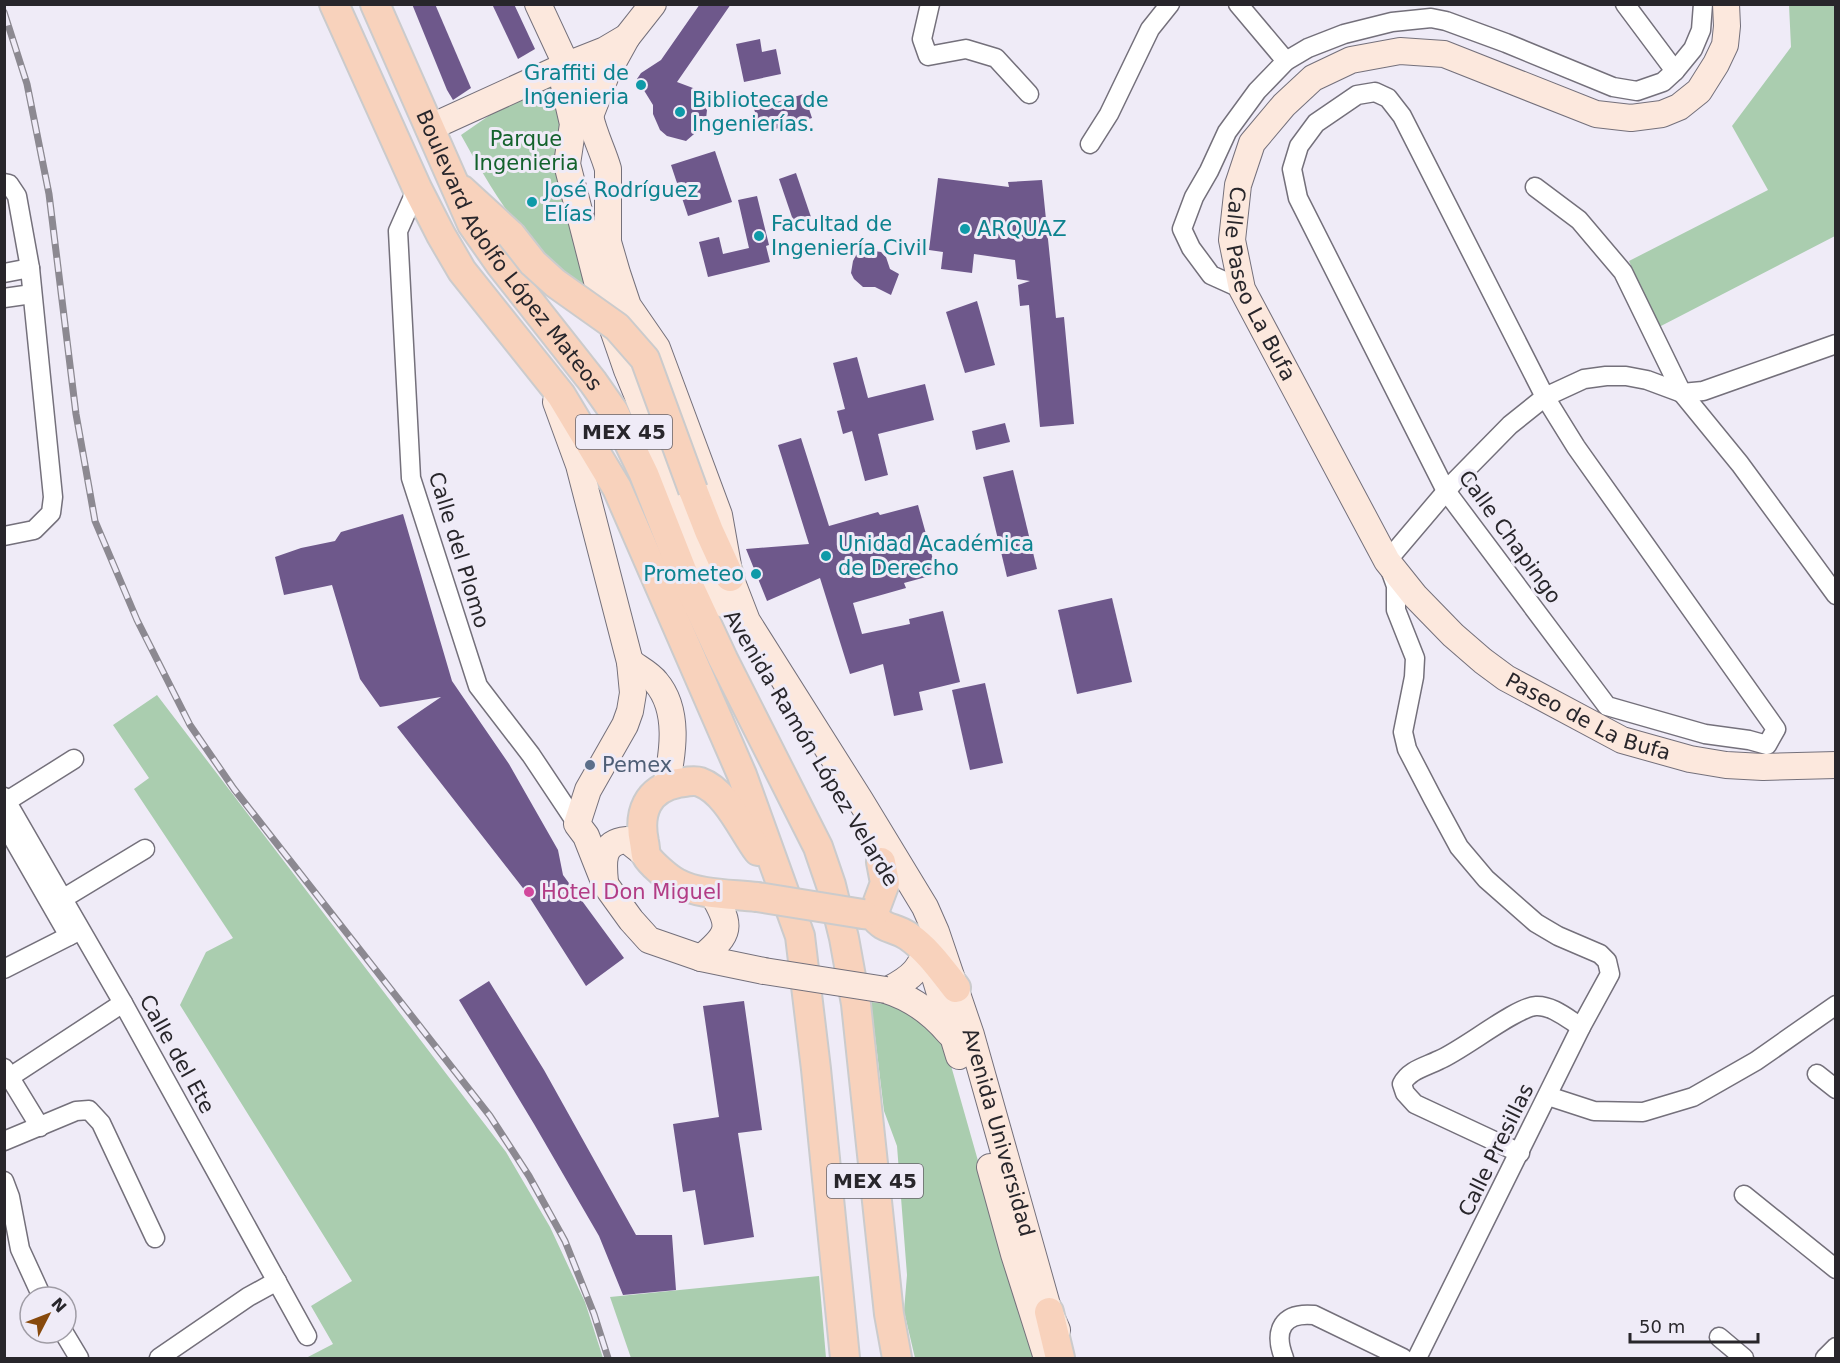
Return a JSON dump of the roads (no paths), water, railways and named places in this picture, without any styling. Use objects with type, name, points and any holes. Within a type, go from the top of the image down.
[{"type":"main road","name":"Boulevard Adolfo López Mateos","points":[[334,4],[417,188],[462,271],[561,395],[617,488],[742,775],[781,882]]},
{"type":"main road","name":"Boulevard Adolfo López Mateos","points":[[375,4],[472,224],[614,412],[644,474],[683,573],[723,659],[818,846],[831,885],[844,938],[856,1004],[889,1314],[897,1359]]},
{"type":"main road","points":[[451,180],[511,235],[533,263],[555,283],[617,327],[645,359],[708,531],[730,577]]},
{"type":"main road","points":[[781,882],[749,839],[727,804],[714,790],[700,782],[666,786],[645,805],[641,829],[646,855],[662,872],[677,883],[699,891],[757,897],[868,914],[881,925],[932,941],[956,988]]},
{"type":"main road","points":[[868,914],[885,883],[881,862]]},
{"type":"main road","name":"MEX 45","points":[[781,882],[800,936],[845,1359]]},
{"type":"main road","points":[[1050,1312],[1060,1359]]},
{"type":"street","name":"Avenida Ramón López Velarde","points":[[531,4],[590,116],[608,169],[608,242],[628,306],[657,348],[719,515],[730,577],[747,621],[860,800],[917,910]]},
{"type":"street","name":"Avenida Ramón López Velarde","points":[[538,4],[563,67],[573,124],[567,164],[599,289],[627,370],[729,617],[881,862],[917,910]]},
{"type":"street","points":[[590,116],[606,75],[627,37],[653,4]]},
{"type":"street","points":[[930,4],[922,39],[928,56],[966,49],[996,58],[1029,94]]},
{"type":"street","points":[[1090,144],[1109,114],[1150,29],[1170,4]]},
{"type":"street","points":[[1238,4],[1286,61]]},
{"type":"street","points":[[1625,4],[1675,71]]},
{"type":"street","points":[[1242,289],[1211,275],[1191,248],[1182,229],[1194,197],[1227,132],[1257,91],[1286,61],[1308,48],[1353,31],[1392,22],[1431,18],[1447,13],[1506,43],[1613,87],[1637,92],[1663,82],[1675,71],[1697,43],[1701,30],[1703,4]]},
{"type":"street","name":"Calle Paseo La Bufa","points":[[1387,561],[1242,289],[1232,240],[1238,185],[1252,143],[1284,105],[1313,78],[1351,60],[1400,51],[1444,54],[1596,114],[1631,118],[1662,114],[1679,107],[1699,91],[1716,64],[1725,45],[1726,4]]},
{"type":"street","points":[[429,128],[605,50],[627,37]]},
{"type":"street","name":"Calle Chapingo","points":[[1375,92],[1388,98],[1402,116],[1545,397],[1576,447],[1776,729],[1767,745],[1705,734],[1607,706],[1446,491],[1298,198],[1293,169],[1299,146],[1316,123],[1357,95],[1375,92]]},
{"type":"street","points":[[4,537],[34,530],[51,513],[53,497],[30,268],[17,196],[7,183]]},
{"type":"street","points":[[1535,187],[1579,220],[1623,272],[1682,393],[1740,464],[1836,595]]},
{"type":"street","name":"Calle del Plomo","points":[[417,188],[398,231],[411,478],[478,686],[531,755],[577,824]]},
{"type":"street","points":[[583,233],[608,242]]},
{"type":"street","points":[[4,273],[30,268]]},
{"type":"street","points":[[4,298],[32,294]]},
{"type":"street","points":[[1387,561],[1446,491],[1510,425],[1545,397],[1584,379],[1606,376],[1626,376],[1647,380],[1682,393],[1703,391],[1836,344]]},
{"type":"street","name":"Boulevard Adolfo López Mateos","points":[[548,379],[579,465],[630,662],[633,693],[625,724],[588,790],[577,824]]},
{"type":"street","name":"Paseo de La Bufa","points":[[1387,561],[1415,596],[1453,635],[1483,661],[1506,678],[1622,740],[1690,759],[1726,765],[1763,767],[1836,765]]},
{"type":"street","name":"Calle Presillas","points":[[1387,561],[1396,586],[1396,610],[1415,658],[1414,677],[1403,732],[1407,749],[1433,799],[1459,847],[1486,879],[1536,923],[1557,936],[1600,954],[1607,961],[1610,974],[1581,1027],[1417,1359]]},
{"type":"street","points":[[630,662],[656,681],[666,701],[674,735],[666,786]]},
{"type":"street","points":[[6,799],[74,759]]},
{"type":"street","name":"Calle del Ete","points":[[6,799],[64,898],[75,933]]},
{"type":"street","name":"Calle del Ete","points":[[4,823],[123,1003],[307,1336]]},
{"type":"street","points":[[577,824],[586,836],[605,884],[649,940],[701,958],[764,971],[887,990],[919,1005],[934,1016],[955,1041]]},
{"type":"street","points":[[605,884],[603,858],[611,845],[618,840],[627,840],[646,855]]},
{"type":"street","points":[[64,898],[145,849]]},
{"type":"street","points":[[701,958],[722,941],[726,925],[723,911],[712,893]]},
{"type":"street","name":"Avenida Universidad","points":[[917,910],[932,941],[938,993],[955,1041],[1014,1254],[1047,1359]]},
{"type":"street","points":[[4,969],[75,933]]},
{"type":"street","points":[[887,990],[905,981],[917,971],[932,941]]},
{"type":"street","name":"Avenida Universidad","points":[[956,988],[1050,1312],[1069,1359]]},
{"type":"street","points":[[40,1126],[7,1072],[123,1003]]},
{"type":"street","points":[[1548,1096],[1594,1111],[1643,1112],[1693,1097],[1756,1061],[1836,1005]]},
{"type":"street","points":[[1520,1153],[1415,1104],[1402,1084],[1407,1075],[1450,1056],[1521,1011],[1535,1006],[1549,1008],[1581,1027]]},
{"type":"street","points":[[1817,1074],[1836,1089]]},
{"type":"street","points":[[4,1141],[76,1111],[89,1110],[101,1123],[155,1238]]},
{"type":"street","points":[[4,1181],[9,1213],[20,1249],[36,1285]]},
{"type":"street","points":[[1744,1195],[1836,1269]]},
{"type":"street","points":[[159,1359],[248,1297],[277,1281]]},
{"type":"street","points":[[1284,1359],[1278,1334],[1280,1327],[1294,1316],[1303,1314],[1314,1314],[1403,1359]]},
{"type":"street","points":[[1719,1337],[1744,1359]]},
{"type":"street","points":[[71,1345],[79,1359]]},
{"type":"street","points":[[1825,1359],[1836,1347]]},
{"type":"railway","points":[[4,12],[27,84],[49,194],[76,414],[95,521],[137,620],[190,725],[234,789],[490,1116],[529,1176],[565,1241],[594,1314],[608,1358]]},
{"type":"place","name":"Graffiti de Ingenieria","points":[[641,85]]},
{"type":"place","name":"Biblioteca de Ingenierías.","points":[[680,112]]},
{"type":"place","name":"José Rodríguez Elías","points":[[532,202]]},
{"type":"place","name":"ARQUAZ","points":[[965,229]]},
{"type":"place","name":"Facultad de Ingeniería Civil","points":[[759,236]]},
{"type":"place","name":"Unidad Académica de Derecho","points":[[826,556]]},
{"type":"place","name":"Prometeo","points":[[756,574]]},
{"type":"place","name":"Pemex","points":[[590,765]]},
{"type":"place","name":"Hotel Don Miguel","points":[[529,892]]},
{"type":"park label","name":"Parque Ingenieria","points":[[526,151]]}]
